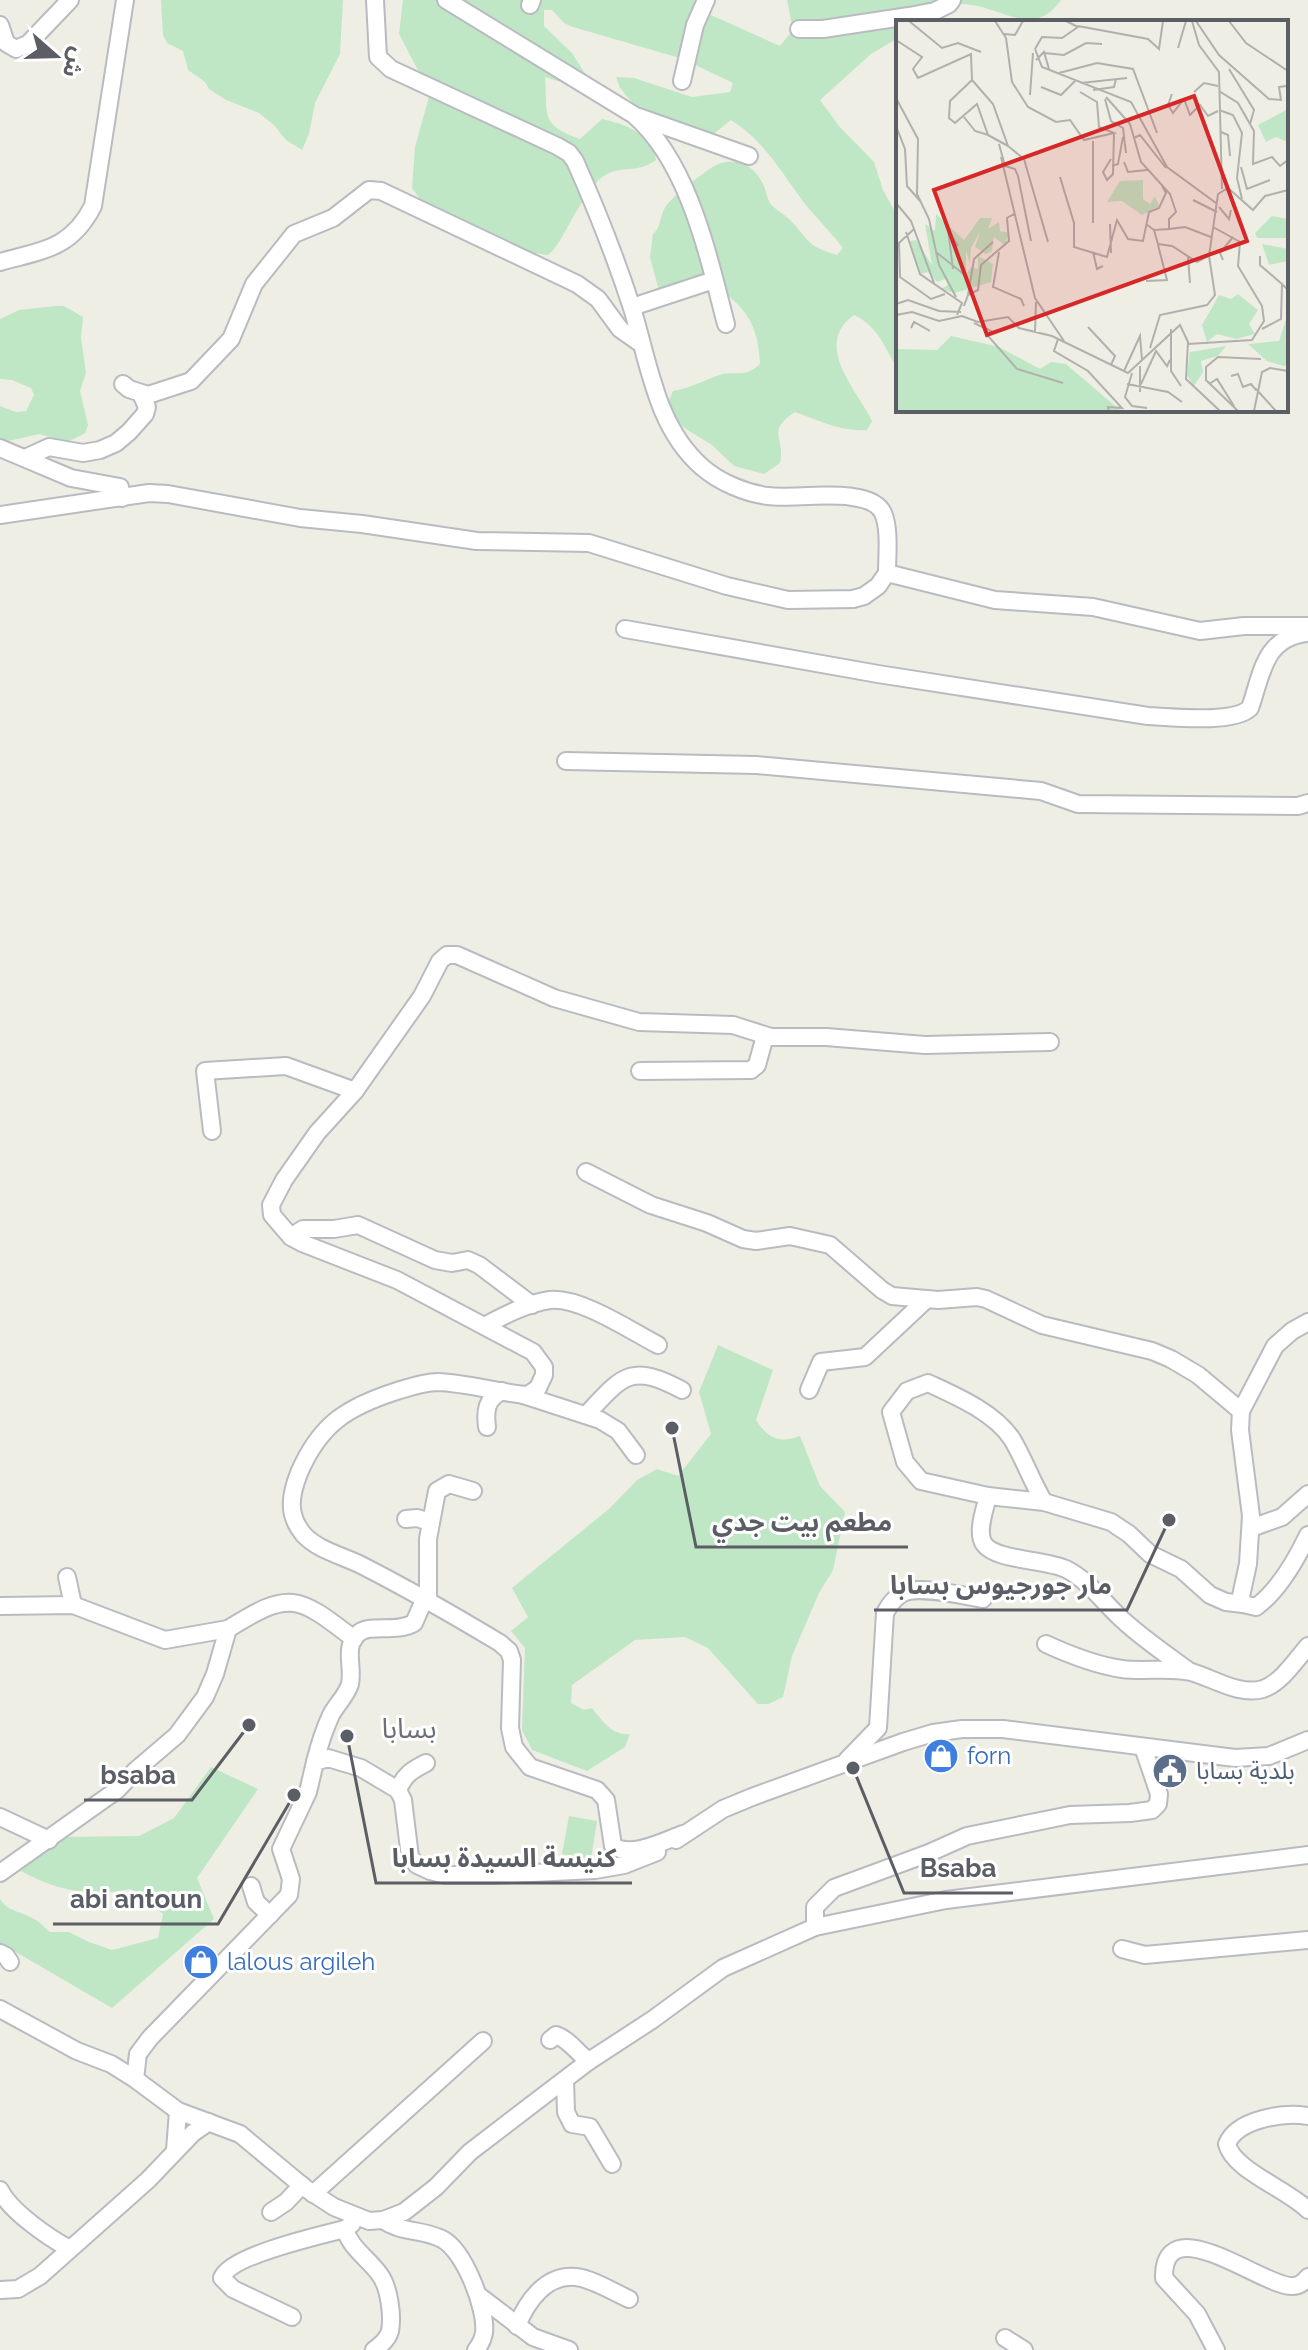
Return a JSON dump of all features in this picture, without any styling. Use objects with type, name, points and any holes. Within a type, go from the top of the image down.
[{"type":"street","points":[[0,25],[6,43],[16,49],[28,44],[70,0]]},
{"type":"street","points":[[0,262],[59,245],[78,229],[93,206],[125,0]]},
{"type":"street","points":[[0,515],[149,493],[168,494],[300,518],[477,541],[589,543],[727,586],[788,600],[853,599],[864,596],[878,586],[887,573],[886,525],[884,515],[875,503],[857,496],[764,495],[718,479],[685,451],[670,428],[640,343],[632,307],[582,178],[569,153],[391,69],[378,57],[375,0]]},
{"type":"street","points":[[446,0],[634,115],[749,156]]},
{"type":"street","points":[[682,81],[695,25],[706,0]]},
{"type":"street","points":[[799,29],[823,29],[909,16],[935,11],[952,0]]},
{"type":"street","points":[[634,115],[670,160],[691,207],[726,324]]},
{"type":"street","points":[[123,384],[141,394],[156,394],[191,381],[225,348],[238,326],[254,284],[294,234],[333,218],[369,190],[381,191],[577,284],[598,299],[620,329],[640,343]]},
{"type":"street","points":[[632,307],[714,280]]},
{"type":"street","points":[[27,457],[49,447],[83,453],[116,443],[145,414],[147,407],[141,394]]},
{"type":"street","points":[[0,448],[71,478],[113,483],[120,487],[122,498]]},
{"type":"street","points":[[887,573],[995,600],[1093,607],[1200,631],[1244,626],[1308,626]]},
{"type":"street","points":[[625,629],[893,676],[1148,716],[1178,717],[1233,717],[1245,713],[1250,708],[1265,663],[1277,645],[1288,636],[1308,633]]},
{"type":"street","points":[[566,761],[756,765],[1041,791],[1078,804],[1298,806],[1308,803]]},
{"type":"street","points":[[521,1395],[528,1395],[538,1388],[544,1375],[544,1367],[533,1352],[397,1280],[291,1237],[272,1215],[271,1205],[277,1191],[308,1146],[355,1091],[422,996],[440,961],[447,955],[457,955],[554,998],[639,1022],[733,1025],[765,1036],[826,1037],[925,1045],[1050,1042]]},
{"type":"street","points":[[640,1071],[751,1070],[757,1065],[765,1036]]},
{"type":"street","points":[[212,1131],[205,1071],[286,1066],[355,1091]]},
{"type":"street","points":[[586,1172],[651,1205],[707,1223],[743,1239],[756,1241],[790,1236],[824,1242],[837,1249],[887,1293],[898,1297],[977,1297],[1042,1325],[1161,1355],[1198,1375],[1241,1411]]},
{"type":"street","points":[[291,1237],[303,1229],[358,1225],[435,1260],[452,1263],[468,1260],[479,1265],[532,1305]]},
{"type":"street","points":[[809,1390],[821,1362],[865,1357],[927,1299]]},
{"type":"street","points":[[486,1325],[532,1305],[560,1300],[585,1308],[658,1345]]},
{"type":"street","points":[[1243,1604],[1241,1596],[1251,1528],[1240,1430],[1241,1411],[1275,1346],[1308,1322]]},
{"type":"street","points":[[587,1414],[612,1389],[631,1376],[650,1376],[682,1390]]},
{"type":"street","points":[[636,1455],[618,1431],[587,1414],[502,1391],[439,1382],[423,1383],[374,1398],[337,1418],[323,1431],[313,1444],[294,1485],[292,1512],[307,1538],[426,1599],[509,1651],[512,1660],[510,1728],[514,1747],[530,1767],[597,1790],[606,1800],[613,1846],[618,1850],[639,1849],[683,1834]]},
{"type":"street","points":[[1044,1502],[1011,1438],[963,1398],[928,1383],[907,1391],[891,1412],[905,1462],[921,1481],[988,1496],[1044,1502],[1111,1522],[1150,1554],[1181,1569],[1210,1595],[1226,1602],[1256,1607],[1283,1577],[1308,1535]]},
{"type":"street","points":[[487,1427],[487,1404],[493,1395],[502,1391]]},
{"type":"street","points":[[135,2079],[138,2054],[150,2038],[289,1895],[291,1879],[281,1849],[308,1792],[330,1718],[348,1690],[352,1672],[349,1648],[354,1639],[368,1628],[399,1629],[414,1623],[426,1599],[428,1539],[437,1491],[443,1486],[459,1486],[473,1491]]},
{"type":"street","points":[[1251,1528],[1282,1517],[1308,1494]]},
{"type":"street","points":[[988,1496],[981,1536],[986,1547],[1002,1555],[1054,1564],[1075,1574],[1125,1622],[1189,1671]]},
{"type":"street","points":[[406,1519],[430,1522]]},
{"type":"street","points":[[67,1577],[73,1605]]},
{"type":"street","points":[[843,1764],[878,1728],[885,1613],[891,1603],[901,1593],[917,1590],[983,1599]]},
{"type":"street","points":[[0,1606],[73,1605],[165,1640],[228,1629],[263,1607],[293,1602],[319,1614],[354,1639]]},
{"type":"street","points":[[0,1873],[117,1790],[177,1735],[205,1697],[228,1629]]},
{"type":"street","points":[[1046,1644],[1107,1666],[1189,1671],[1238,1688],[1259,1690],[1275,1682],[1308,1646]]},
{"type":"street","points":[[315,1762],[328,1758],[361,1768],[398,1790],[403,1800],[410,1857],[417,1865],[446,1875],[548,1873],[624,1865],[666,1849],[683,1834],[723,1809],[933,1733],[979,1727],[1251,1758],[1284,1752],[1308,1740]]},
{"type":"street","points":[[815,1927],[815,1907],[834,1888],[967,1836],[1070,1815],[1152,1810],[1158,1804],[1159,1794],[1143,1747]]},
{"type":"street","points":[[398,1790],[410,1771],[426,1763]]},
{"type":"street","points":[[0,1817],[49,1840]]},
{"type":"street","points":[[0,2009],[56,2040],[111,2064],[178,2111],[240,2134],[308,2189],[358,2218],[383,2220],[404,2212],[436,2187],[470,2152],[589,2061],[652,2020],[681,1989],[815,1927],[946,1900],[1308,1855]]},
{"type":"street","points":[[251,1886],[256,1902],[270,1915]]},
{"type":"street","points":[[1122,1949],[1145,1955],[1308,1940]]},
{"type":"street","points":[[550,2040],[556,2035],[564,2038],[589,2061]]},
{"type":"street","points":[[271,2212],[308,2189],[483,2041]]},
{"type":"street","points":[[565,2080],[566,2112],[572,2124],[590,2127],[612,2164]]},
{"type":"street","points":[[175,2150],[178,2111]]},
{"type":"street","points":[[1308,2116],[1295,2115],[1254,2123],[1240,2128],[1230,2136],[1227,2144],[1234,2161],[1282,2189],[1308,2210]]},
{"type":"street","points":[[0,2290],[18,2289],[27,2284],[148,2180],[175,2150],[209,2122]]},
{"type":"street","points":[[0,2190],[17,2210],[53,2240],[70,2249]]},
{"type":"street","points":[[292,2317],[233,2289],[222,2278],[223,2272],[232,2265],[282,2247],[345,2229],[358,2218]]},
{"type":"street","points":[[383,2220],[394,2228],[445,2241],[458,2255],[478,2295],[484,2332],[476,2350]]},
{"type":"street","points":[[345,2229],[347,2239],[382,2277],[386,2288],[390,2331],[385,2341],[374,2350]]},
{"type":"street","points":[[1216,2350],[1197,2314],[1164,2278],[1165,2264],[1174,2253],[1191,2248],[1212,2254],[1288,2286],[1302,2284],[1308,2277]]},
{"type":"street","points":[[517,2326],[524,2307],[535,2294],[560,2279],[579,2277],[629,2299]]},
{"type":"street","points":[[478,2295],[542,2342],[569,2350]]},
{"type":"street","points":[[1005,2338],[1024,2350]]},
{"type":"green space","points":[[161,0],[343,0],[340,54],[315,103],[309,134],[302,150],[286,140],[259,113],[226,100],[188,70],[183,51],[167,43],[163,35]]},
{"type":"green space","points":[[403,0],[709,0],[702,11],[780,46],[793,30],[787,0],[1061,0],[1050,12],[1038,18],[1014,17],[987,8],[958,4],[896,20],[896,39],[871,54],[820,100],[839,126],[874,162],[883,190],[896,213],[896,365],[875,332],[854,315],[842,327],[837,340],[837,354],[872,421],[867,430],[839,427],[795,412],[781,424],[779,430],[780,463],[764,474],[734,466],[712,445],[665,411],[673,391],[723,374],[746,373],[760,364],[750,321],[725,294],[699,277],[659,291],[650,257],[653,234],[666,206],[674,197],[716,165],[732,161],[754,171],[770,203],[809,242],[837,255],[843,248],[770,156],[742,128],[731,120],[712,135],[637,108],[620,88],[616,77],[634,78],[692,97],[730,92],[733,83],[683,59],[573,27],[564,23],[552,10],[544,10],[544,26],[572,53],[586,75],[570,85],[545,77],[548,117],[552,123],[580,139],[602,119],[620,124],[650,143],[656,160],[643,167],[615,171],[601,178],[586,195],[555,248],[548,255],[532,253],[501,242],[420,199],[412,188],[415,147],[430,93],[399,34]]},
{"type":"green space","points":[[64,306],[83,317],[81,338],[86,373],[80,391],[88,425],[85,433],[68,442],[39,434],[0,443],[0,406],[16,412],[26,411],[34,395],[31,388],[0,379],[0,319],[19,310]]},
{"type":"green space","points":[[718,1345],[773,1370],[756,1420],[774,1438],[800,1436],[820,1486],[845,1512],[833,1570],[819,1593],[792,1656],[783,1697],[769,1704],[758,1704],[708,1648],[685,1637],[635,1640],[572,1685],[571,1703],[584,1710],[592,1708],[613,1730],[630,1734],[625,1747],[587,1771],[532,1750],[522,1730],[525,1648],[511,1631],[528,1617],[512,1588],[610,1508],[637,1480],[657,1469],[678,1476],[711,1434],[699,1392]]},
{"type":"green space","points":[[211,1767],[258,1789],[197,1878],[214,1919],[112,2008],[14,1951],[0,1948],[0,1899],[7,1907],[36,1920],[50,1932],[69,1932],[112,1950],[158,1938],[163,1914],[131,1889],[88,1892],[61,1888],[21,1871],[56,1837],[139,1836],[174,1818]]},
{"type":"green space","points":[[569,1816],[597,1821],[591,1859],[562,1854]]},
{"type":"place","name":"مطعم بيت جدي","points":[[672,1428]]},
{"type":"place","name":"مار جورجيوس بسابا","points":[[1169,1520]]},
{"type":"place","name":"bsaba","points":[[249,1725]]},
{"type":"place","name":"كنيسة السيدة بسابا","points":[[347,1736]]},
{"type":"place","name":"forn","points":[[941,1756]]},
{"type":"place","name":"Bsaba","points":[[853,1768]]},
{"type":"place","name":"بلدية بسابا","points":[[1170,1771]]},
{"type":"place","name":"abi antoun","points":[[294,1795]]},
{"type":"place","name":"lalous argileh","points":[[201,1962]]},
{"type":"district","name":"بسابا","points":[[409,1728]]}]
